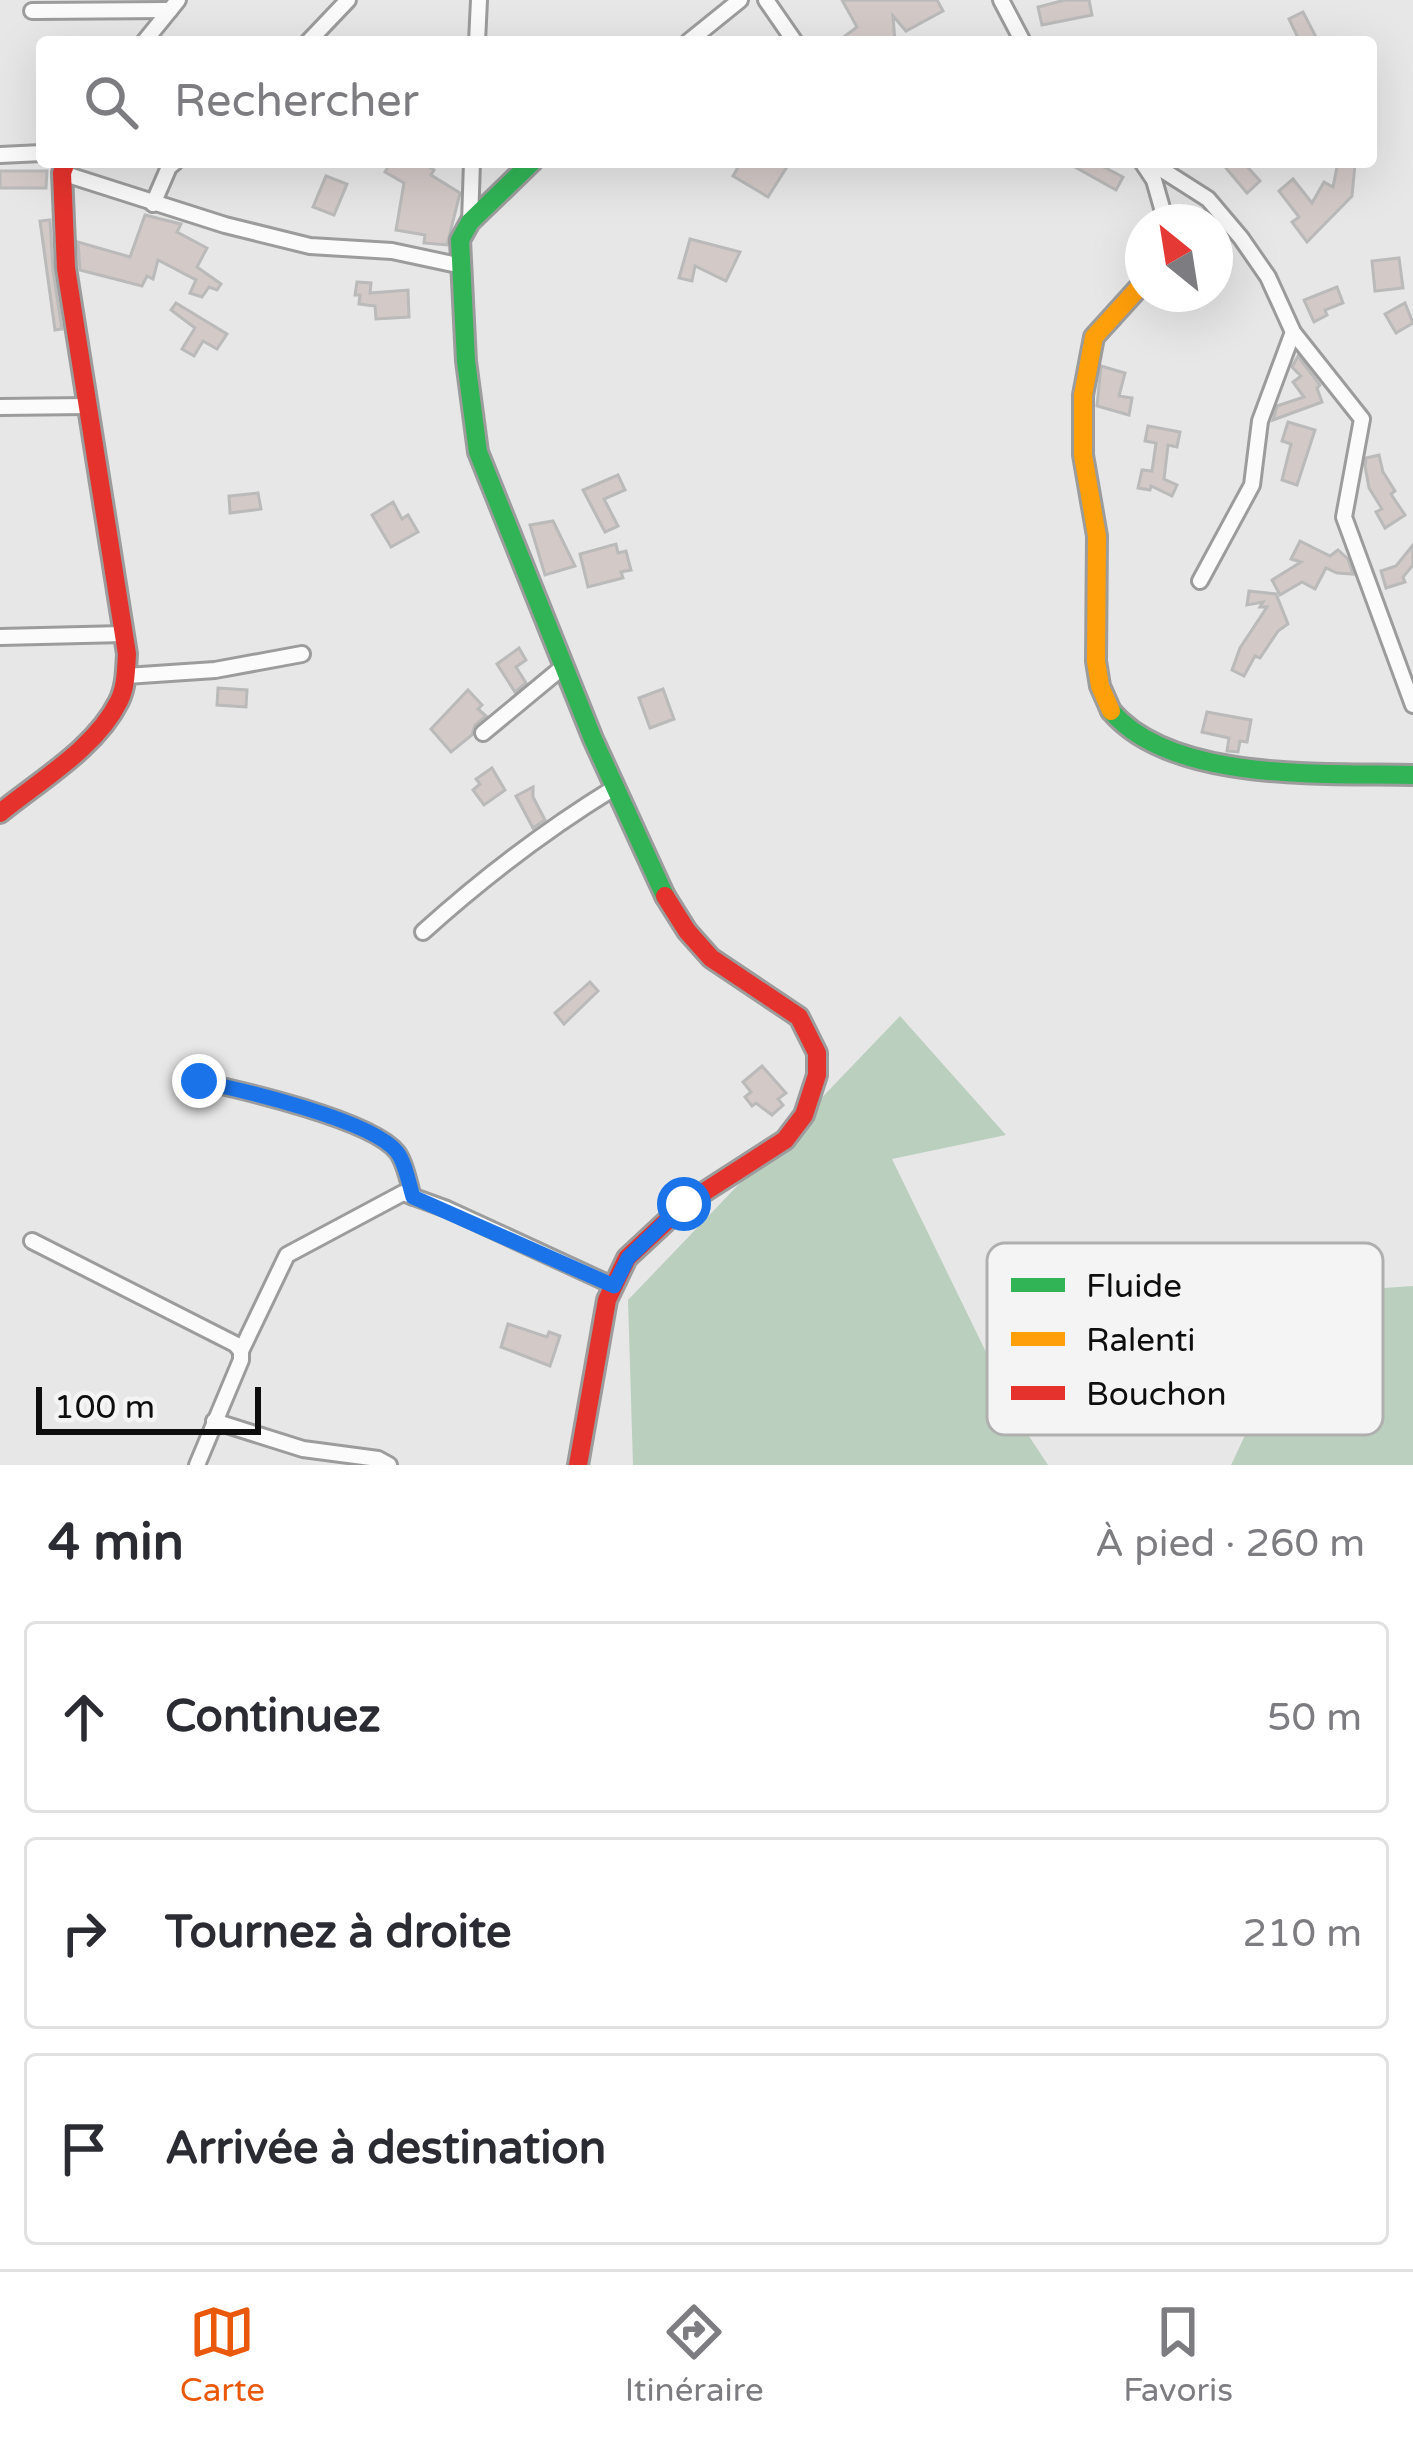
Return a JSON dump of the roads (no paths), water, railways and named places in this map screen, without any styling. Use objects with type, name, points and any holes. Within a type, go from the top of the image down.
[{"type":"street","points":[[314,36],[348,0]]},
{"type":"street","points":[[477,36],[478,0]]},
{"type":"street","points":[[695,36],[740,0]]},
{"type":"street","points":[[766,0],[791,36]]},
{"type":"street","points":[[1001,0],[1020,36]]},
{"type":"street","points":[[32,10],[174,5]]},
{"type":"street","points":[[149,36],[174,5]]},
{"type":"street","points":[[0,155],[36,153]]},
{"type":"street","points":[[0,813],[105,722],[120,700],[126,676],[124,634],[66,268],[64,168],[153,204],[310,246],[392,250],[462,266]]},
{"type":"street","points":[[153,204],[169,168]]},
{"type":"street","points":[[470,222],[472,168]]},
{"type":"street","points":[[526,168],[470,222],[460,240],[466,361],[478,452],[638,844],[687,932],[711,958],[799,1017],[817,1054],[817,1075],[804,1115],[784,1140],[729,1172],[649,1234],[628,1258],[607,1300],[578,1465]]},
{"type":"street","points":[[1149,168],[1161,204]]},
{"type":"street","points":[[1156,168],[1208,199],[1241,238],[1268,278],[1293,332],[1361,419],[1344,517],[1413,705]]},
{"type":"street","points":[[1125,302],[1094,334],[1087,364],[1083,455],[1095,511],[1095,649],[1107,706],[1139,735],[1195,758],[1239,769],[1413,775]]},
{"type":"street","points":[[1200,581],[1252,485],[1260,421],[1293,332]]},
{"type":"street","points":[[0,407],[87,406]]},
{"type":"street","points":[[0,637],[124,634]]},
{"type":"street","points":[[126,676],[215,670],[302,654]]},
{"type":"street","points":[[484,733],[564,666]]},
{"type":"street","points":[[423,932],[512,855],[614,788]]},
{"type":"street","points":[[199,1081],[367,1130],[398,1152],[413,1197]]},
{"type":"street","points":[[196,1465],[241,1352],[287,1255],[403,1193],[614,1286]]},
{"type":"street","points":[[32,1241],[236,1344],[241,1352]]},
{"type":"street","points":[[214,1421],[303,1449],[378,1459],[389,1465]]}]
